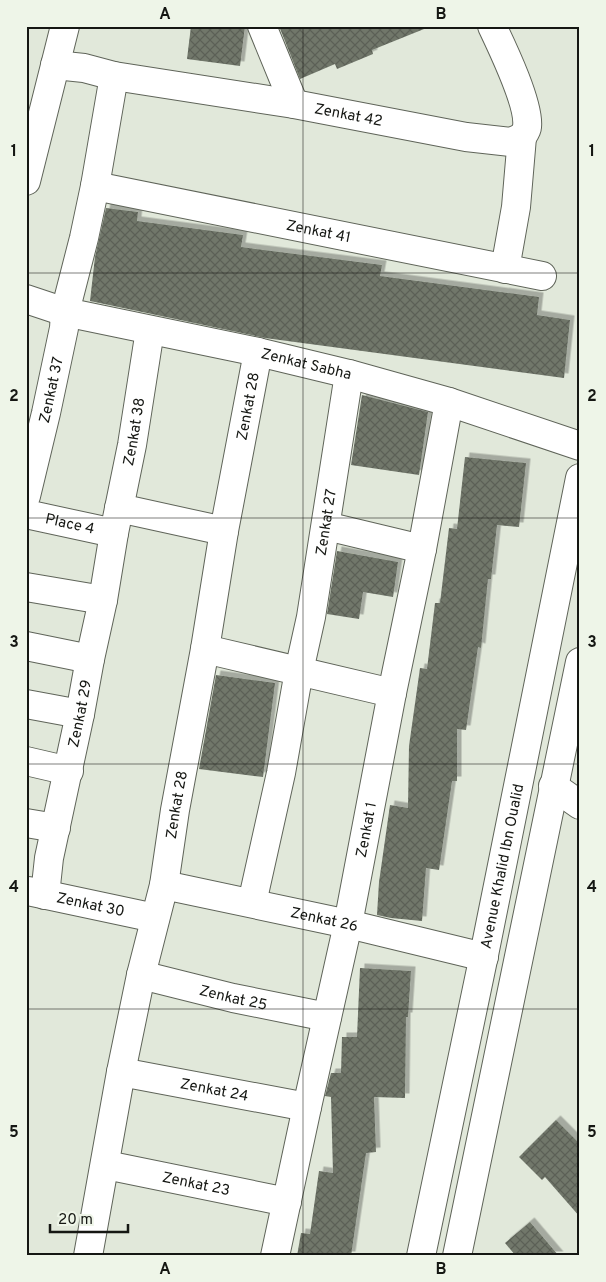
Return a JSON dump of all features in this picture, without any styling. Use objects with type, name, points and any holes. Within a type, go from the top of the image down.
[{"type":"street","points":[[26,181],[65,26]]},
{"type":"street","points":[[262,26],[294,104]]},
{"type":"street","points":[[492,26],[512,71],[526,111],[527,127],[522,137],[516,207],[505,269]]},
{"type":"street","name":"Zenkat 42","points":[[55,65],[84,68],[114,76],[294,104],[466,137],[511,142],[522,137]]},
{"type":"street","name":"Zenkat 37","points":[[26,496],[64,328],[64,312],[84,238],[95,186],[114,76]]},
{"type":"street","name":"Zenkat 41","points":[[95,186],[542,276]]},
{"type":"street","name":"Zenkat Sabha","points":[[26,299],[64,312],[258,352],[349,374],[449,402],[580,446]]},
{"type":"street","name":"Zenkat 38","points":[[117,520],[132,445],[150,330]]},
{"type":"street","name":"Zenkat 28","points":[[88,1256],[106,1165],[121,1072],[141,975],[164,884],[224,531],[258,352]]},
{"type":"street","name":"Zenkat 27","points":[[252,903],[281,773],[299,671],[311,617],[349,374]]},
{"type":"street","name":"Zenkat 1","points":[[275,1256],[326,1017],[348,924],[392,693],[422,550],[449,402]]},
{"type":"street","name":"Avenue Khalid Ibn Oualid","points":[[421,1256],[484,957],[580,478]]},
{"type":"street","name":"Place 4","points":[[26,514],[117,520],[224,531]]},
{"type":"street","name":"Zenkat 29","points":[[35,893],[49,858],[69,771],[117,520]]},
{"type":"street","points":[[326,526],[422,550]]},
{"type":"street","points":[[26,587],[103,600]]},
{"type":"street","points":[[26,646],[90,659]]},
{"type":"street","points":[[205,649],[392,693]]},
{"type":"street","points":[[457,1256],[580,662]]},
{"type":"street","points":[[26,704],[80,714]]},
{"type":"street","points":[[26,762],[69,771]]},
{"type":"street","points":[[553,786],[580,805]]},
{"type":"street","points":[[26,823],[56,828]]},
{"type":"street","name":"Zenkat 26","points":[[164,884],[348,924],[484,957]]},
{"type":"street","name":"Zenkat 30","points":[[35,893],[155,918]]},
{"type":"street","name":"Zenkat 25","points":[[141,975],[233,998],[326,1017]]},
{"type":"street","name":"Zenkat 24","points":[[121,1072],[307,1107]]},
{"type":"street","name":"Zenkat 23","points":[[106,1165],[287,1202]]},
{"type":"building","points":[[191,26],[245,26],[240,66],[187,59]]},
{"type":"building","points":[[279,26],[429,27],[372,50],[373,54],[337,69],[335,64],[300,79]]},
{"type":"building","points":[[106,208],[138,212],[137,221],[243,235],[241,247],[382,265],[380,276],[539,297],[537,315],[570,320],[564,378],[265,338],[90,301],[95,257]]},
{"type":"building","points":[[362,395],[428,412],[419,475],[351,465]]},
{"type":"building","points":[[465,457],[526,463],[519,527],[497,525],[491,579],[488,579],[481,648],[478,647],[466,730],[457,729],[457,781],[452,781],[439,870],[426,868],[422,921],[391,918],[377,915],[379,882],[390,805],[408,808],[409,746],[420,668],[427,669],[435,603],[440,603],[449,528],[457,529]]},
{"type":"building","points":[[337,551],[398,562],[393,597],[363,592],[359,619],[327,614]]},
{"type":"building","points":[[216,675],[275,683],[263,777],[199,769]]},
{"type":"building","points":[[360,968],[411,971],[408,1017],[406,1017],[405,1098],[374,1097],[376,1152],[366,1153],[351,1256],[297,1256],[301,1233],[310,1234],[319,1171],[333,1173],[331,1097],[325,1096],[331,1073],[341,1073],[342,1037],[357,1037]]},
{"type":"building","points":[[556,1120],[580,1144],[580,1217],[545,1177],[542,1180],[519,1157]]},
{"type":"building","points":[[530,1222],[559,1256],[516,1256],[505,1243]]}]
